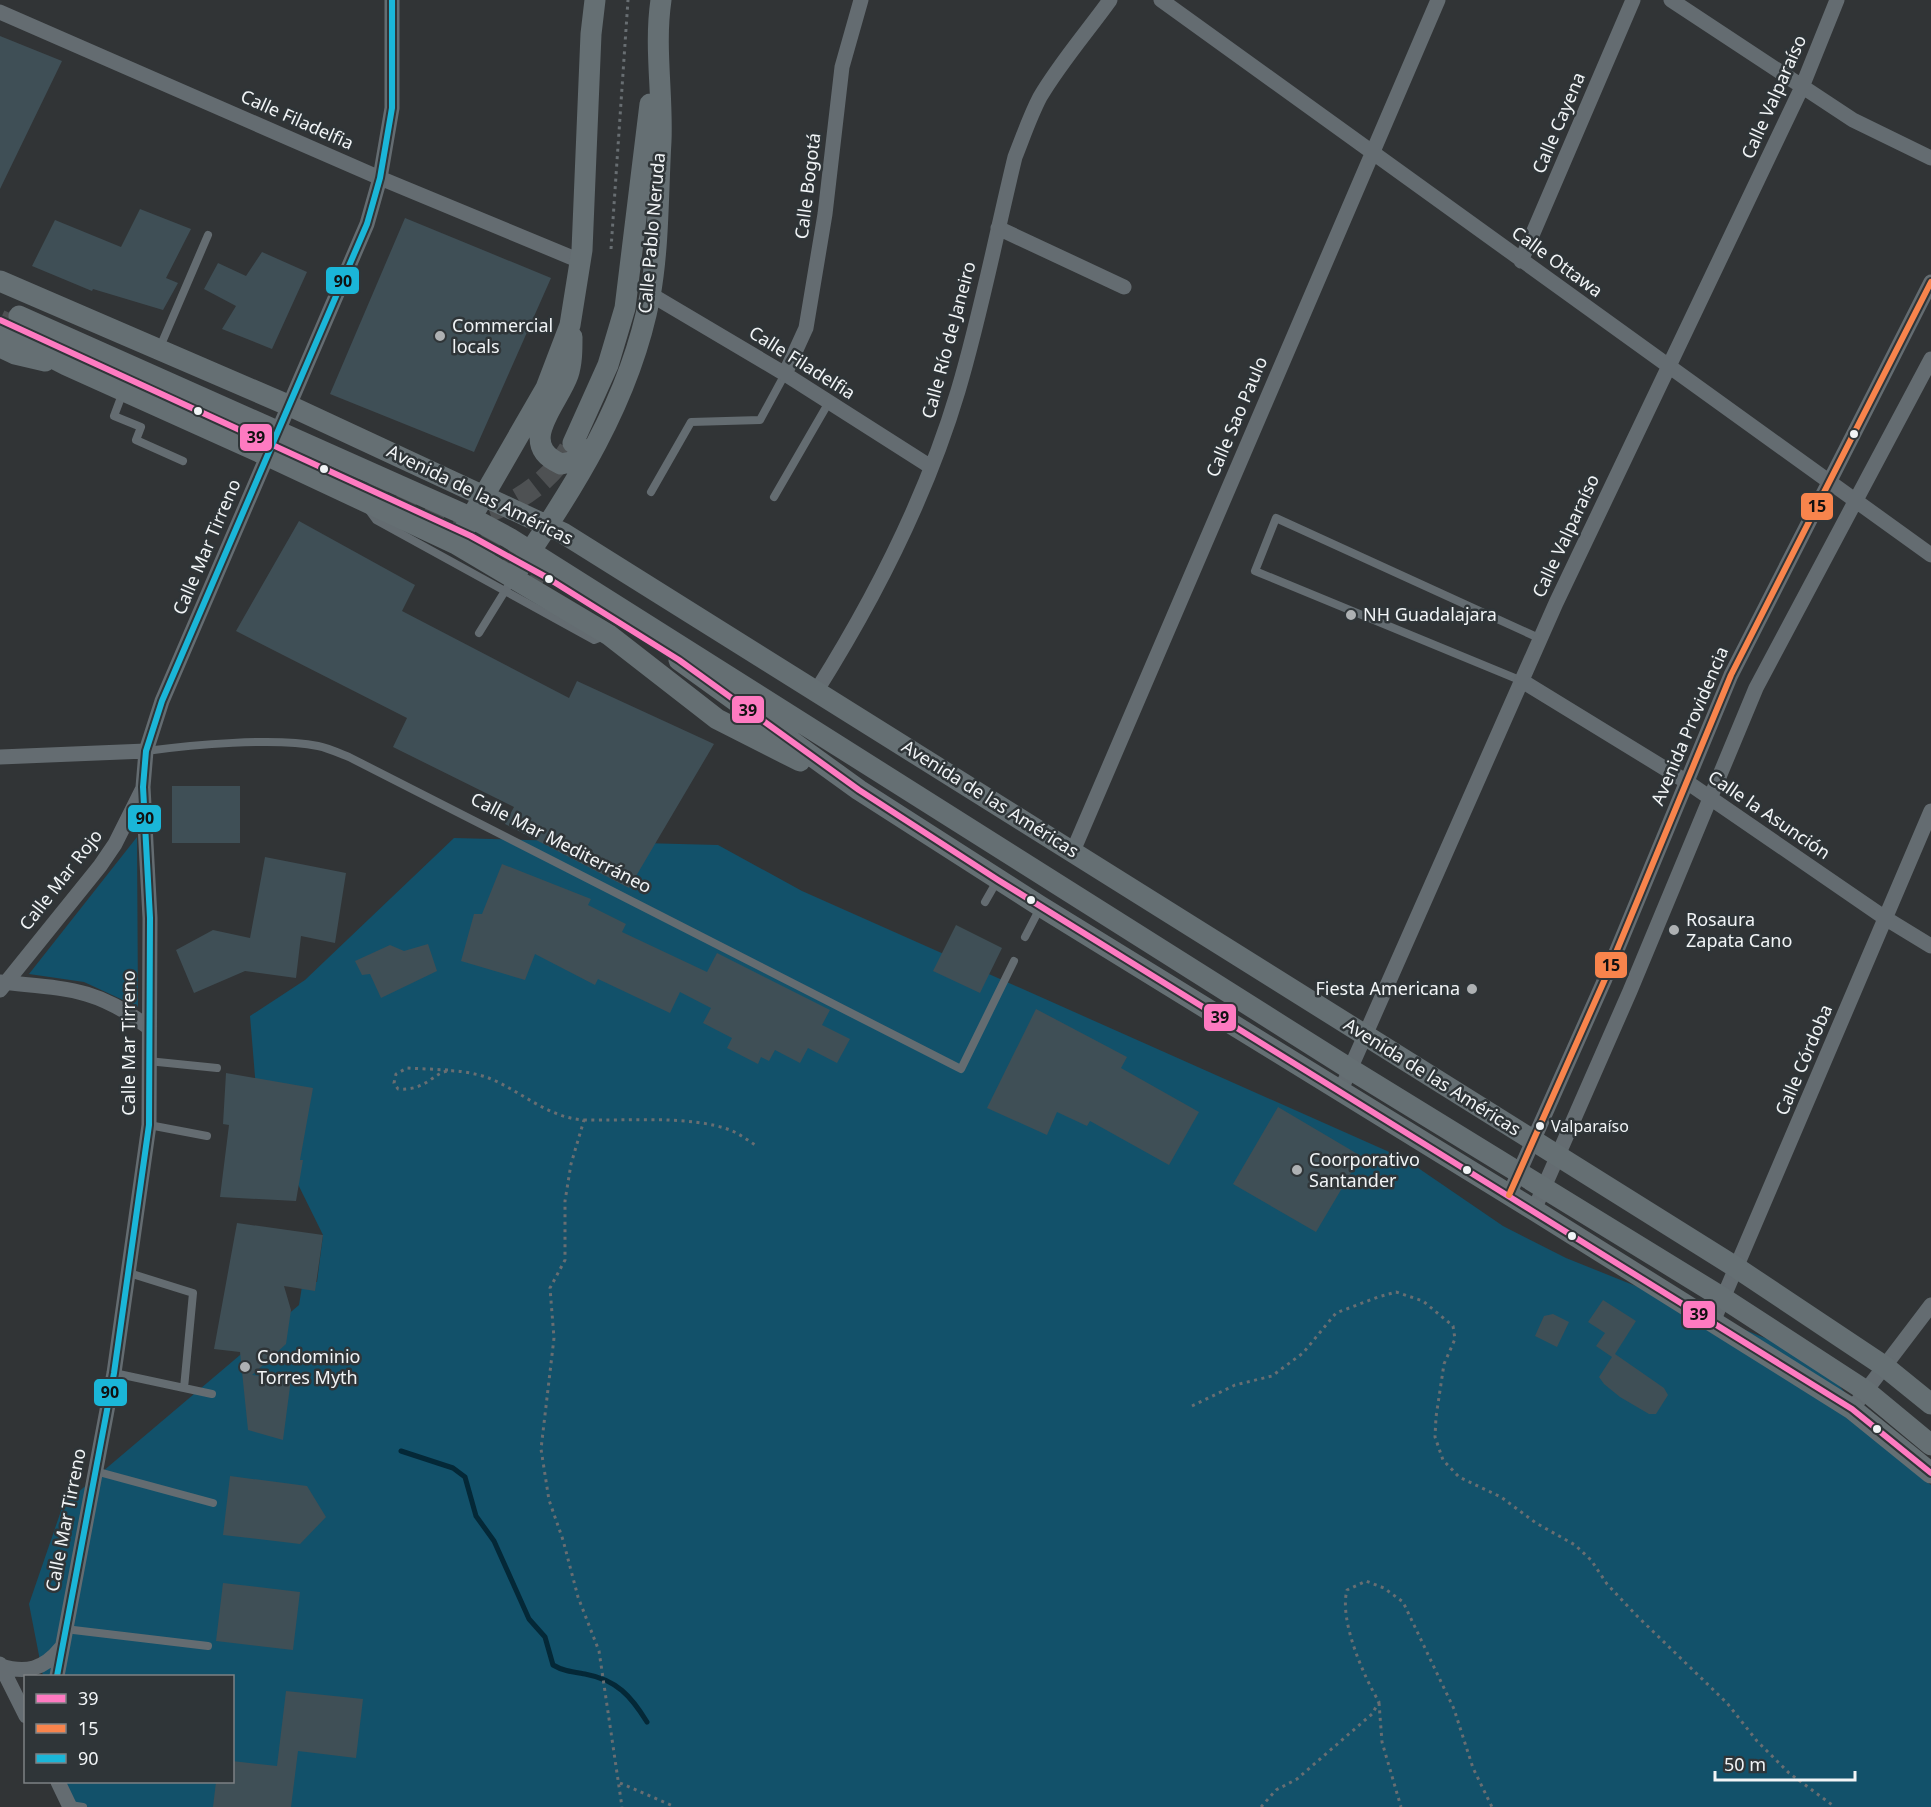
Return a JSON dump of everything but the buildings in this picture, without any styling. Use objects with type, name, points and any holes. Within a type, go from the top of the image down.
[{"type":"main road","points":[[595,0],[591,34],[580,261],[570,325],[570,364],[564,385],[541,428],[540,444],[552,459],[566,464],[578,459],[598,442]]},
{"type":"main road","name":"Calle Pablo Neruda","points":[[510,585],[609,422],[631,367],[650,294],[662,121],[657,24],[661,0]]},
{"type":"main road","points":[[573,443],[608,365],[626,308],[657,24]]},
{"type":"main road","name":"Avenida de las Américas","points":[[0,281],[291,406],[548,525],[817,690],[1737,1268],[1884,1365],[1931,1404]]},
{"type":"main road","name":"Avenida de las Américas","points":[[20,316],[470,517],[530,552],[1350,1069],[1723,1298],[1866,1391],[1931,1445]]},
{"type":"main road","points":[[456,544],[546,388],[570,325]]},
{"type":"main road","points":[[0,344],[66,365],[456,544],[510,585],[609,635],[717,719],[859,790]]},
{"type":"main road","points":[[546,578],[679,660],[859,790],[998,880],[1534,1210],[1852,1410],[1931,1473]]},
{"type":"street","name":"Calle Mar Tirreno","points":[[57,1675],[114,1373],[148,1125],[147,1027],[150,918],[143,787],[146,752],[162,701],[350,266],[380,178],[392,108],[392,0]]},
{"type":"street","name":"Calle Bogotá","points":[[785,374],[806,328],[825,214],[842,67],[861,0]]},
{"type":"street","name":"Calle Río de Janeiro","points":[[817,690],[882,579],[903,537],[931,467],[958,392],[1015,157],[1040,98],[1110,0]]},
{"type":"street","name":"Calle Ottawa","points":[[1161,0],[1931,555]]},
{"type":"street","name":"Calle Sao Paulo","points":[[1073,851],[1438,0]]},
{"type":"street","name":"Calle Cayena","points":[[1521,261],[1633,0]]},
{"type":"street","points":[[1671,0],[1853,120],[1931,158]]},
{"type":"street","name":"Calle Valparaíso","points":[[1340,1092],[1561,592],[1802,87],[1837,0]]},
{"type":"street","name":"Calle Filadelfia","points":[[0,12],[380,178],[580,261]]},
{"type":"street","points":[[998,228],[1124,287]]},
{"type":"street","name":"Avenida Providencia","points":[[1509,1195],[1605,979],[1731,675],[1931,282]]},
{"type":"street","name":"Calle Filadelfia","points":[[650,294],[785,374],[931,467]]},
{"type":"street","points":[[1534,1210],[1711,799],[1756,688],[1857,502],[1931,359]]},
{"type":"street","name":"Calle la Asunción","points":[[1522,681],[1687,782],[1885,918],[1931,946]]},
{"type":"street","name":"Calle Mar Mediterráneo","points":[[0,757],[146,752]]},
{"type":"street","name":"Calle Mar Rojo","points":[[2,985],[100,866],[115,844],[143,787]]},
{"type":"street","name":"Calle Córdoba","points":[[1712,1324],[1931,811]]},
{"type":"street","points":[[2,985],[70,988],[115,1005],[147,1027]]},
{"type":"street","points":[[1852,1410],[1931,1305]]},
{"type":"street","points":[[0,1665],[15,1670],[36,1669],[45,1664],[61,1648]]},
{"type":"street","points":[[0,1665],[24,1712]]},
{"type":"street","points":[[59,1783],[74,1806]]},
{"type":"lane","points":[[159,350],[208,236]]},
{"type":"lane","points":[[651,492],[691,422],[760,420],[785,374]]},
{"type":"lane","points":[[123,391],[114,416],[141,427],[136,440],[183,461]]},
{"type":"lane","points":[[774,497],[829,402]]},
{"type":"lane","points":[[360,499],[376,520],[510,585],[479,633]]},
{"type":"lane","points":[[1522,681],[1255,571],[1276,518],[1541,639]]},
{"type":"lane","name":"Calle Mar Mediterráneo","points":[[146,752],[174,747],[283,743],[318,746],[349,757],[961,1070],[1014,961]]},
{"type":"lane","points":[[985,902],[998,880]]},
{"type":"lane","points":[[1025,937],[1040,906]]},
{"type":"lane","points":[[148,1061],[217,1068]]},
{"type":"lane","points":[[148,1125],[207,1136]]},
{"type":"lane","points":[[129,1273],[193,1293],[184,1388]]},
{"type":"lane","points":[[114,1373],[212,1394]]},
{"type":"lane","points":[[95,1471],[213,1503]]},
{"type":"lane","points":[[65,1629],[208,1646]]},
{"type":"path","points":[[610,259],[628,0]]},
{"type":"path","points":[[448,1070],[415,1089],[398,1089],[394,1083],[396,1074],[407,1068],[448,1070],[486,1078],[536,1105],[573,1119],[680,1120],[714,1125],[733,1131],[758,1147]]},
{"type":"path","points":[[584,1120],[571,1164],[565,1201],[565,1260],[550,1288],[554,1338],[541,1449],[549,1500],[563,1540],[578,1597],[599,1651],[622,1807]]},
{"type":"path","points":[[1192,1406],[1235,1385],[1272,1376],[1303,1353],[1328,1320],[1348,1307],[1396,1292],[1423,1301],[1453,1326],[1455,1339],[1444,1364],[1437,1398],[1435,1437],[1443,1460],[1459,1477],[1501,1497],[1536,1523],[1575,1545],[1591,1560],[1607,1584],[1649,1628],[1727,1703],[1756,1741],[1789,1773],[1835,1807]]},
{"type":"path","points":[[1401,1807],[1382,1742],[1379,1702],[1360,1665],[1344,1602],[1347,1590],[1366,1581],[1393,1593],[1403,1602],[1454,1709],[1473,1768],[1492,1807]]},
{"type":"path","points":[[1261,1807],[1276,1790],[1298,1779],[1372,1714],[1379,1702]]},
{"type":"path","points":[[620,1783],[675,1807]]},
{"type":"shaded area","points":[[137,837],[138,1007],[84,982],[29,974]]},
{"type":"shaded area","points":[[454,838],[718,845],[802,891],[1405,1159],[1503,1226],[1566,1258],[1780,1344],[1836,1382],[1908,1467],[1931,1485],[1931,1807],[70,1807],[65,1783],[234,1783],[234,1675],[43,1675],[29,1604],[63,1505],[299,1305],[303,1280],[317,1282],[323,1235],[257,1101],[250,1016],[305,980]]},
{"type":"waterway","points":[[401,1451],[453,1468],[465,1477],[476,1516],[494,1541],[529,1619],[545,1637],[553,1665],[564,1670],[606,1680],[629,1697],[647,1722]]},
{"type":"tunnel","points":[[0,320],[471,536],[546,577]]},
{"type":"tunnel","points":[[459,517],[492,510],[522,496],[548,475],[569,449]]},
{"type":"transit line","name":"90","points":[[57,1675],[114,1373],[149,1125],[150,918],[143,787],[146,751],[162,701],[367,224],[380,178],[392,108],[392,0]]},
{"type":"transit line","name":"15","points":[[1509,1195],[1605,979],[1731,675],[1931,282]]},
{"type":"transit line","name":"39","points":[[0,320],[471,536],[546,577],[679,660],[859,790],[998,880],[1852,1409],[1931,1473]]},
{"type":"place","name":"Commercial locals","points":[[440,336]]},
{"type":"place","name":"NH Guadalajara","points":[[1351,615]]},
{"type":"place","name":"Rosaura Zapata Cano","points":[[1674,930]]},
{"type":"place","name":"Fiesta Americana","points":[[1472,989]]},
{"type":"place","name":"Valparaíso","points":[[1540,1126]]},
{"type":"place","name":"Coorporativo Santander","points":[[1297,1170]]},
{"type":"place","name":"Condominio Torres Myth","points":[[245,1367]]}]
